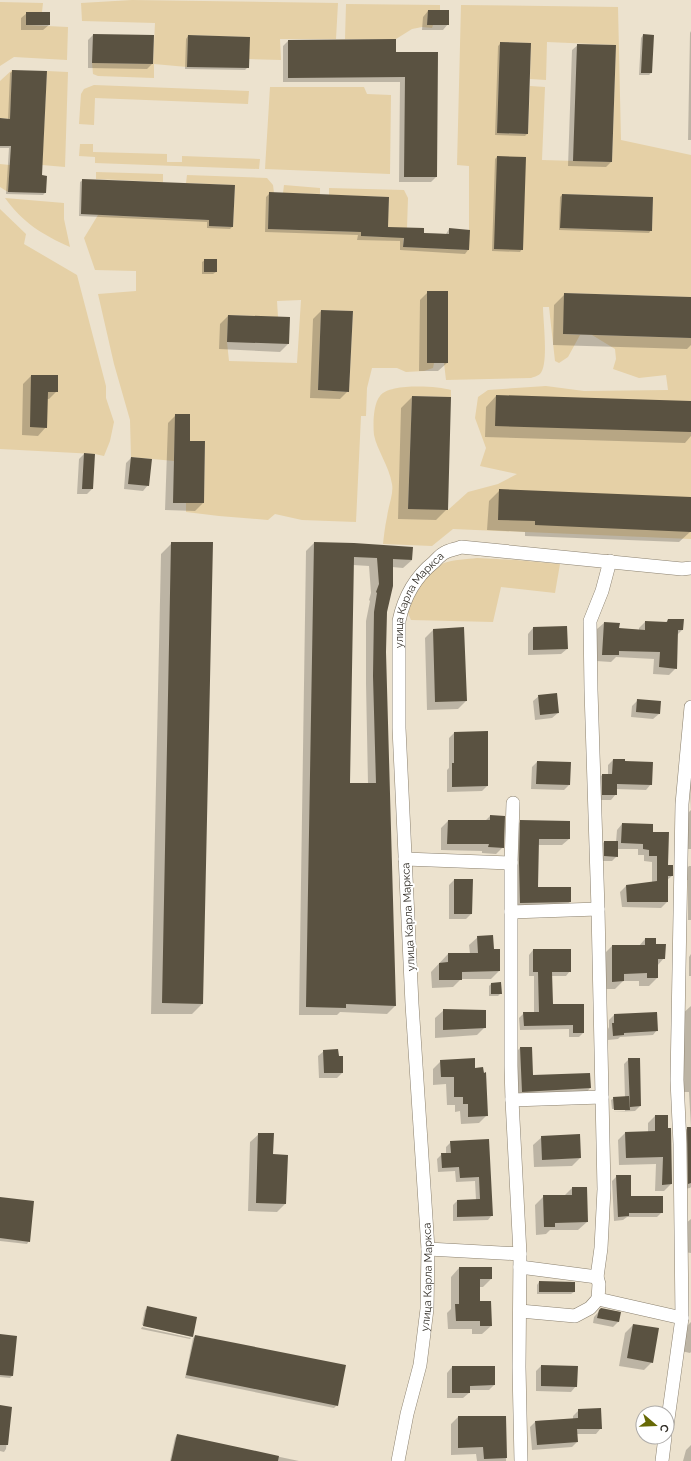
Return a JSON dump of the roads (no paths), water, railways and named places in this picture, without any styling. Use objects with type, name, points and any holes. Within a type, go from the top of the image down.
[{"type":"street","name":"улица Карла Маркса","points":[[399,1460],[407,1414],[420,1365],[427,1309],[428,1249],[414,1034],[399,728],[399,622],[402,606],[407,593],[429,566],[445,552],[460,548],[682,570],[691,568]]},
{"type":"street","points":[[520,1311],[575,1316],[590,1308],[598,1299],[599,1284],[597,1278],[601,1248],[604,1189],[590,621],[602,591],[610,562]]},
{"type":"street","points":[[670,1405],[682,1318],[680,1144],[677,1080],[682,804],[691,707]]},
{"type":"street","points":[[512,803],[512,1100],[520,1254],[519,1367],[521,1461]]},
{"type":"street","points":[[405,859],[511,863]]},
{"type":"street","points":[[511,912],[598,909]]},
{"type":"street","points":[[512,1100],[602,1097]]},
{"type":"street","points":[[428,1249],[520,1254]]},
{"type":"street","points":[[520,1267],[597,1278]]},
{"type":"street","points":[[598,1299],[682,1318]]},
{"type":"street","points":[[662,1461],[664,1445]]}]
